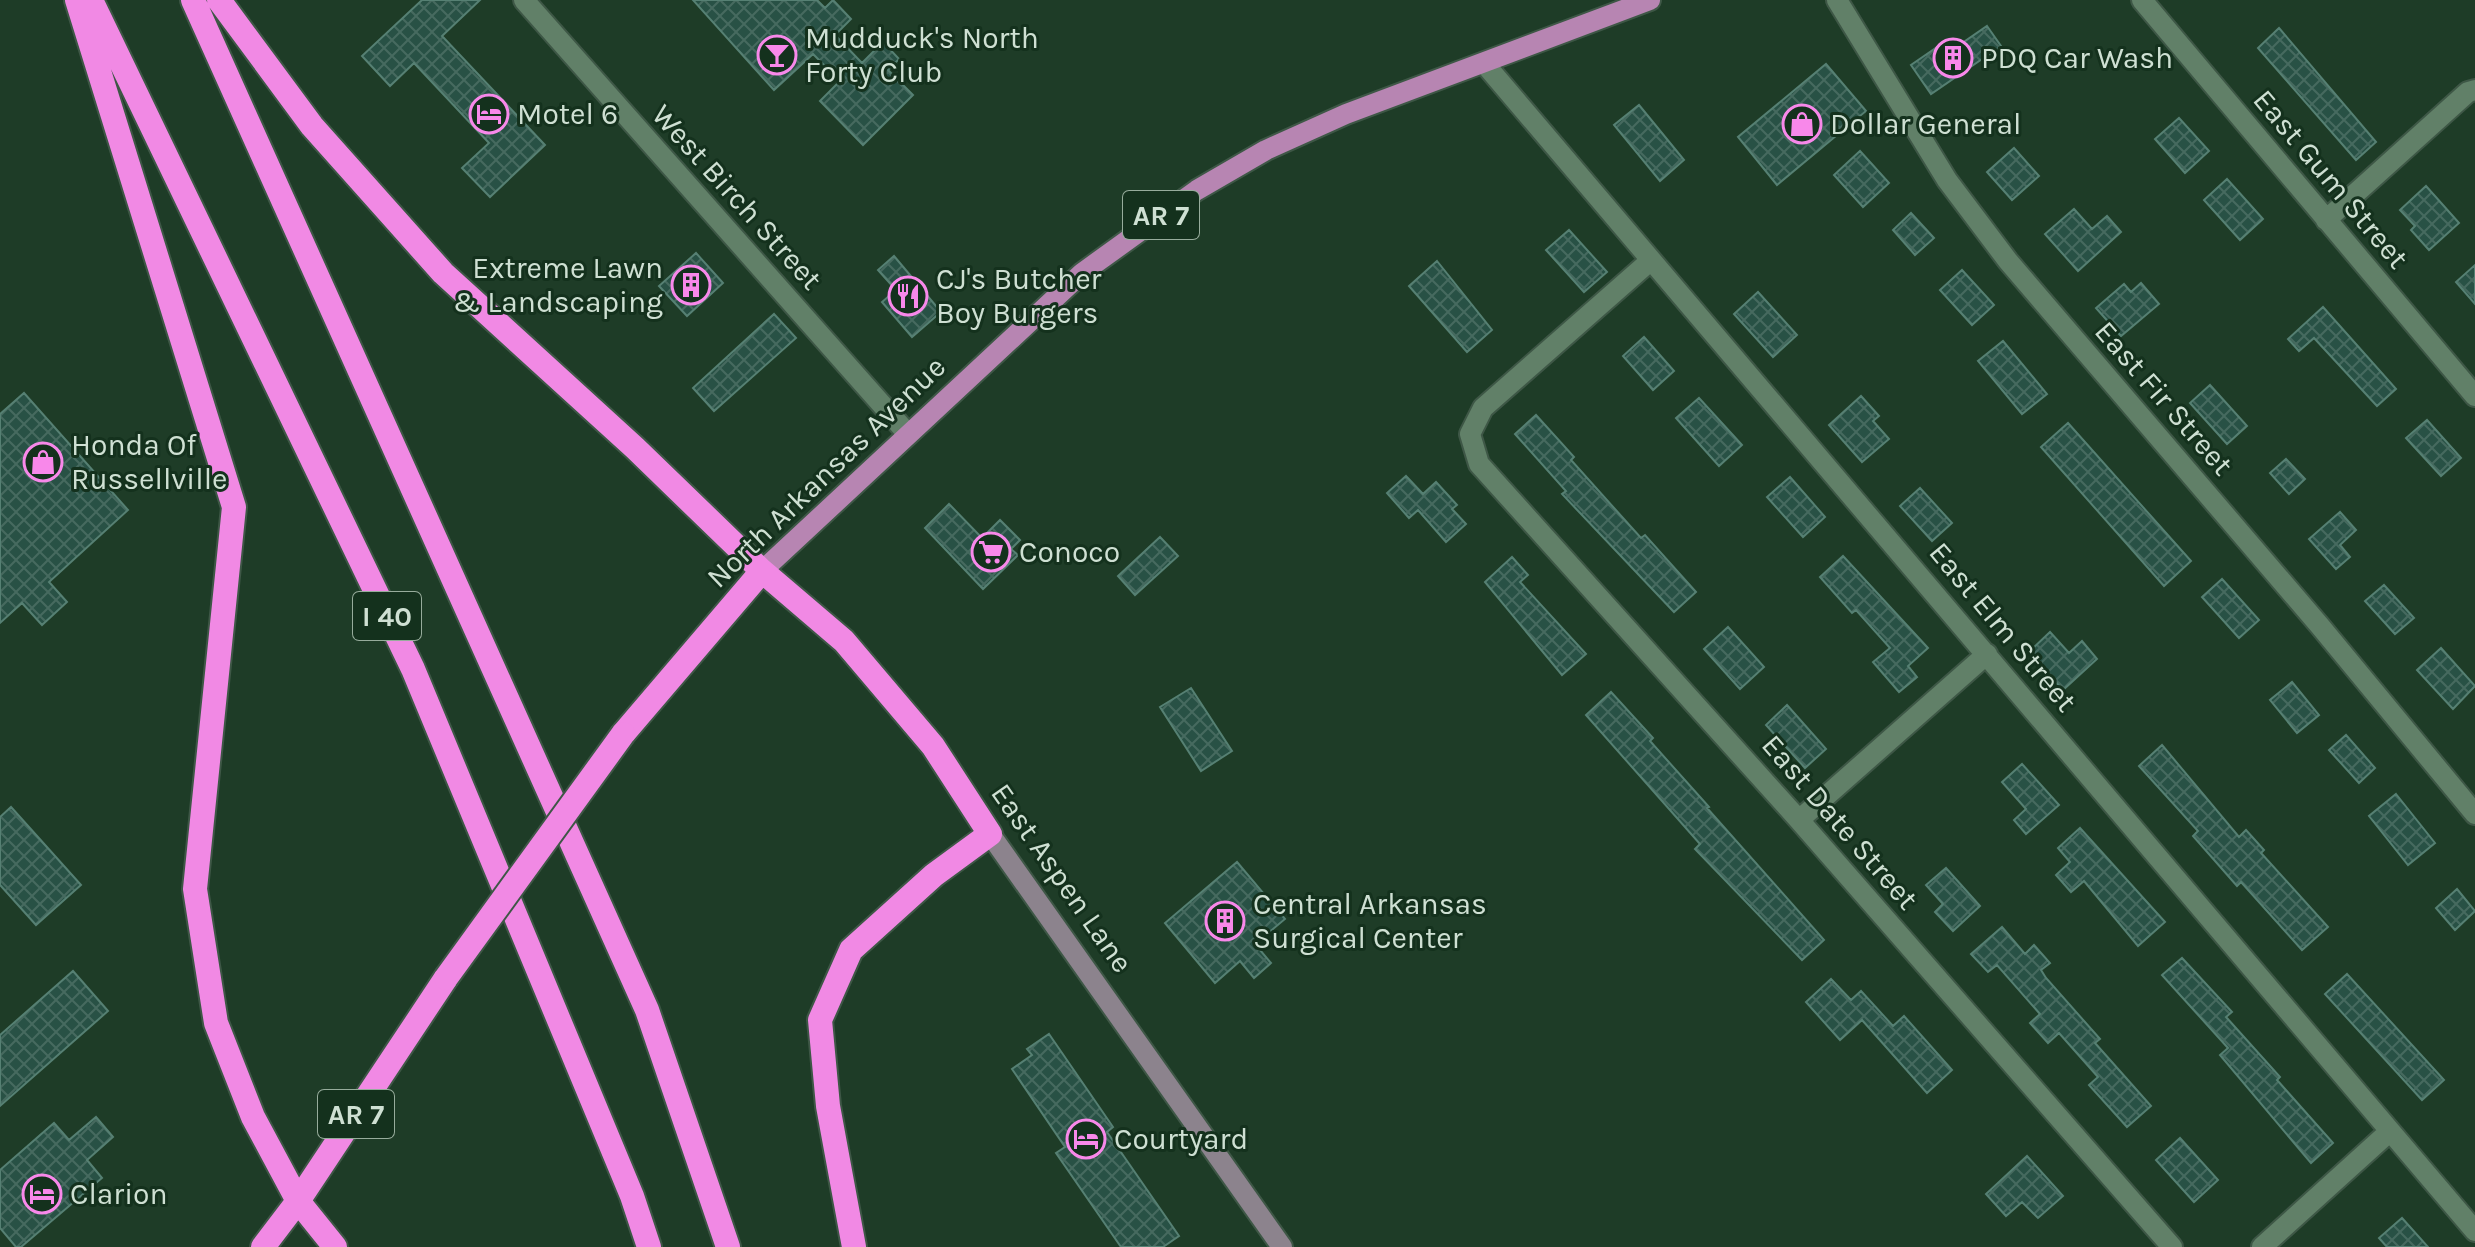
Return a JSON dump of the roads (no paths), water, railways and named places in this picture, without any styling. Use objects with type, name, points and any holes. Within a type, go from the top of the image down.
[{"type":"highway","points":[[77,0],[234,507],[195,889],[216,1023],[253,1117],[298,1201],[335,1247]]},
{"type":"highway","name":"I 40","points":[[91,0],[413,669],[632,1196],[649,1247]]},
{"type":"highway","name":"I 40","points":[[193,0],[647,1010],[728,1247]]},
{"type":"highway","name":"East Aspen Lane","points":[[219,0],[312,126],[443,273],[635,448],[762,571],[844,641],[933,746],[990,834]]},
{"type":"highway","name":"North Arkansas Avenue","points":[[263,1247],[298,1201],[446,978],[623,734],[762,571]]},
{"type":"highway","points":[[854,1247],[828,1106],[820,1020],[851,950],[934,875],[990,834]]},
{"type":"main road","name":"North Arkansas Avenue","points":[[762,571],[1082,273],[1197,190],[1266,150],[1346,114],[1650,0]]},
{"type":"street","name":"West Birch Street","points":[[524,0],[907,433]]},
{"type":"street","name":"East Fir Street","points":[[1837,0],[1947,180],[2008,261],[2320,626],[2475,814]]},
{"type":"street","name":"East Gum Street","points":[[2142,0],[2475,396]]},
{"type":"street","name":"East Elm Street","points":[[1484,63],[2475,1231]]},
{"type":"street","points":[[2326,220],[2468,92],[2475,90]]},
{"type":"street","name":"East Date Street","points":[[1650,261],[1483,408],[1470,434],[1479,464],[1799,820],[2172,1247]]},
{"type":"street","points":[[1799,820],[1987,654]]},
{"type":"street","name":"East Aspen Lane","points":[[990,834],[1282,1247]]},
{"type":"street","points":[[2262,1247],[2389,1132]]},
{"type":"place","name":"Mudduck's North Forty Club","points":[[777,55]]},
{"type":"place","name":"PDQ Car Wash","points":[[1953,58]]},
{"type":"place","name":"Motel 6","points":[[489,114]]},
{"type":"place","name":"Dollar General","points":[[1802,124]]},
{"type":"place","name":"Extreme Lawn & Landscaping","points":[[691,285]]},
{"type":"place","name":"CJ's Butcher Boy Burgers","points":[[908,296]]},
{"type":"place","name":"Honda Of Russellville","points":[[43,462]]},
{"type":"place","name":"Conoco","points":[[991,552]]},
{"type":"place","name":"Central Arkansas Surgical Center","points":[[1225,921]]},
{"type":"place","name":"Courtyard","points":[[1086,1139]]},
{"type":"place","name":"Clarion","points":[[42,1194]]}]
